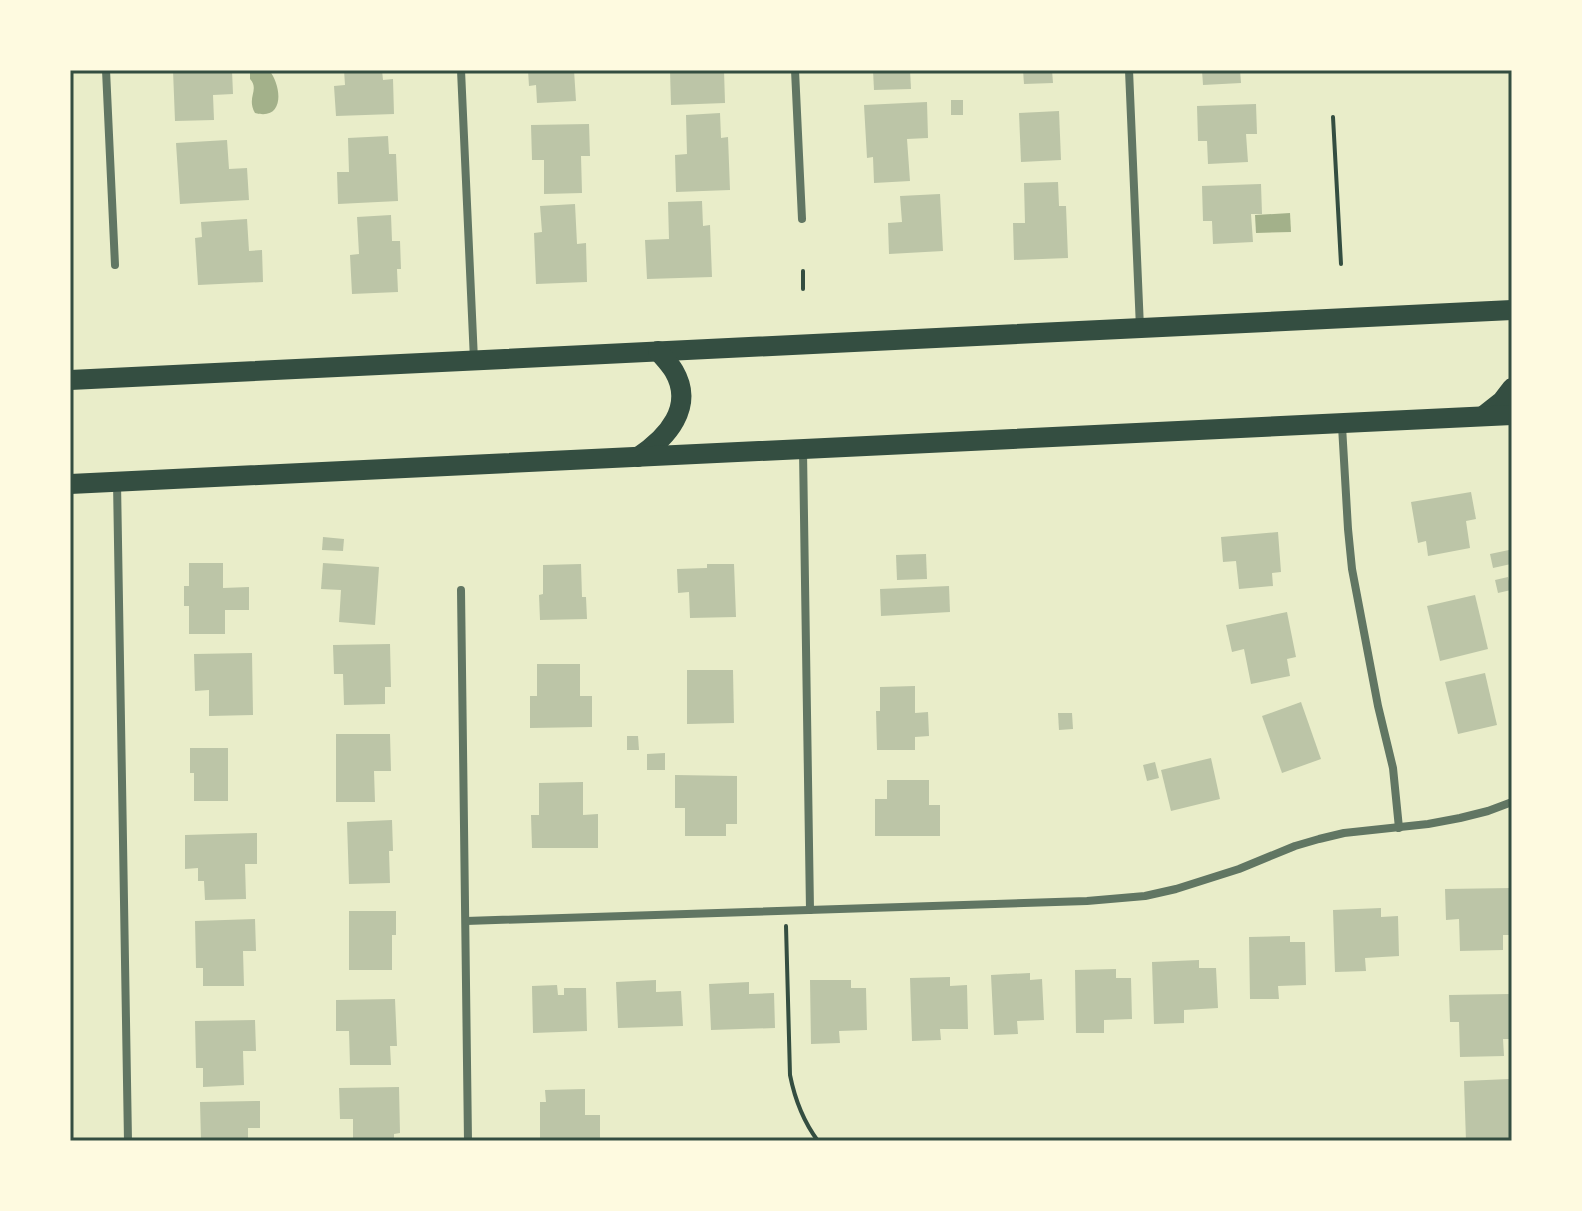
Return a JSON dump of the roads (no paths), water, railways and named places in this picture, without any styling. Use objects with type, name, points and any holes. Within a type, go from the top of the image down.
[{"type":"main road","points":[[70,380],[1511,313]]},
{"type":"main road","points":[[638,457],[668,432],[680,407],[682,393],[679,380],[658,351]]},
{"type":"main road","points":[[1483,416],[1502,401],[1512,388]]},
{"type":"main road","points":[[70,484],[1512,415]]},
{"type":"street","points":[[106,70],[115,265]]},
{"type":"street","points":[[461,70],[474,361]]},
{"type":"street","points":[[795,70],[802,219]]},
{"type":"street","points":[[1129,70],[1140,328]]},
{"type":"street","points":[[1342,423],[1352,569],[1393,768],[1399,828]]},
{"type":"street","points":[[802,449],[810,910]]},
{"type":"street","points":[[117,482],[128,1141]]},
{"type":"street","points":[[461,590],[468,1141]]},
{"type":"street","points":[[466,921],[1087,901],[1145,896],[1207,880],[1319,839],[1460,818],[1512,802]]}]
